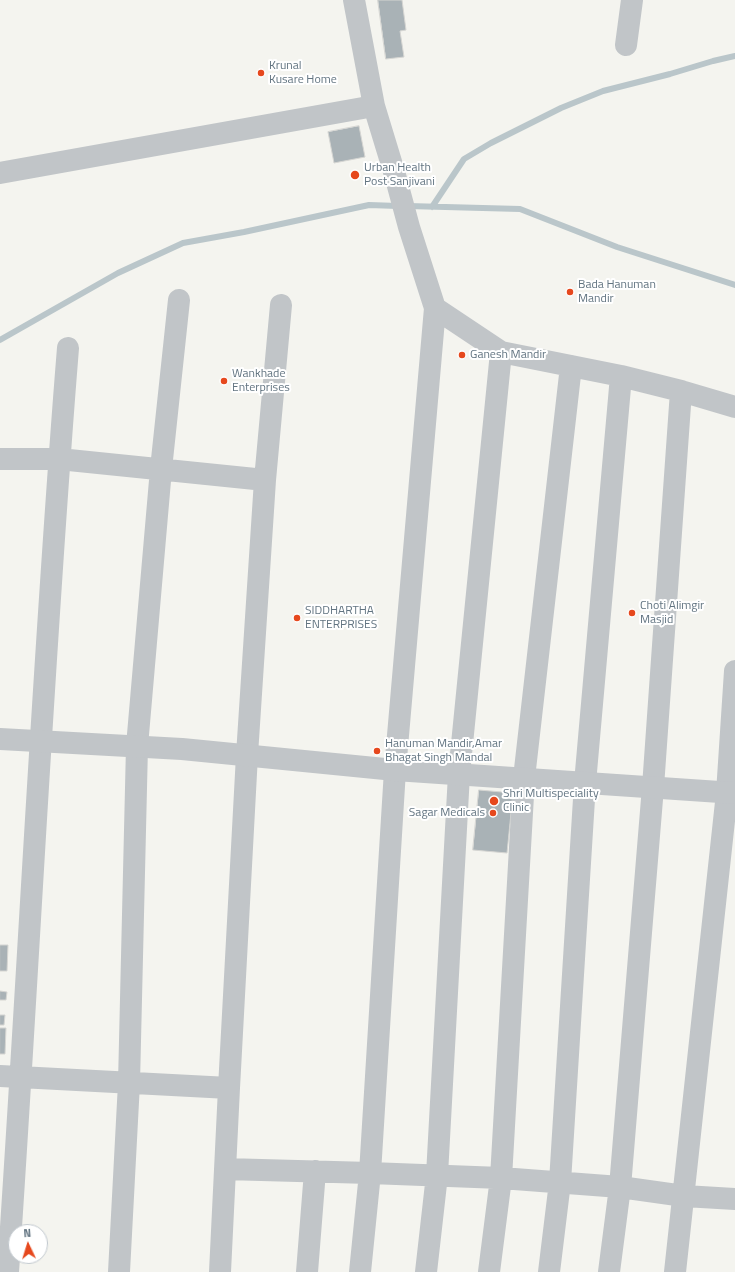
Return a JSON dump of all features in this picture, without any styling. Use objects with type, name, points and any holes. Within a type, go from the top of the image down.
[{"type":"street","points":[[354,0],[374,106],[409,227],[435,308],[394,770],[370,1173],[360,1272]]},
{"type":"street","points":[[626,45],[632,0]]},
{"type":"street","points":[[0,173],[374,106]]},
{"type":"street","points":[[119,1272],[129,1083],[137,746],[161,469],[179,300]]},
{"type":"street","points":[[220,1272],[247,755],[264,480],[281,305]]},
{"type":"street","points":[[435,308],[501,352],[622,376],[735,407]]},
{"type":"street","points":[[8,1272],[21,1077],[40,741],[68,348]]},
{"type":"street","points":[[426,1272],[437,1175],[459,774],[501,352]]},
{"type":"street","points":[[489,1272],[501,1178],[524,778],[571,366]]},
{"type":"street","points":[[549,1272],[560,1182],[585,783],[622,376]]},
{"type":"street","points":[[609,1272],[620,1187],[653,787],[681,391]]},
{"type":"street","points":[[0,459],[59,459],[264,480]]},
{"type":"street","points":[[675,1272],[731,793],[735,670]]},
{"type":"street","points":[[0,739],[182,748],[394,770],[731,793]]},
{"type":"street","points":[[0,1076],[229,1088]]},
{"type":"street","points":[[225,1169],[501,1178],[620,1187],[684,1196],[735,1199]]},
{"type":"street","points":[[307,1272],[315,1171]]},
{"type":"building","points":[[378,0],[402,0],[406,30],[400,31],[404,57],[386,59]]},
{"type":"building","points":[[359,126],[365,157],[334,163],[328,132]]},
{"type":"building","points":[[479,790],[513,793],[507,853],[473,850]]},
{"type":"building","points":[[0,945],[8,945],[7,971],[0,971]]},
{"type":"building","points":[[0,991],[7,992],[6,1000],[0,1000]]},
{"type":"building","points":[[0,1015],[5,1015],[4,1025],[0,1025]]},
{"type":"building","points":[[0,1028],[6,1028],[5,1054],[0,1054]]},
{"type":"waterway","points":[[432,207],[464,159],[491,143],[561,108],[603,91],[735,56]]},
{"type":"waterway","points":[[0,340],[118,273],[183,243],[244,232],[369,205],[398,206]]},
{"type":"waterway","points":[[408,206],[520,209],[617,247],[735,285]]},
{"type":"place","name":"Krunal Kusare Home","points":[[261,73]]},
{"type":"place","name":"Urban Health Post Sanjivani","points":[[355,175]]},
{"type":"place","name":"Bada Hanuman Mandir","points":[[570,292]]},
{"type":"place","name":"Ganesh Mandir","points":[[462,355]]},
{"type":"place","name":"Wankhade Enterprises","points":[[224,381]]},
{"type":"place","name":"Choti Alimgir Masjid","points":[[632,613]]},
{"type":"place","name":"SIDDHARTHA ENTERPRISES","points":[[297,618]]},
{"type":"place","name":"Hanuman Mandir,Amar Bhagat Singh Mandal","points":[[377,751]]},
{"type":"place","name":"Shri Multispeciality Clinic","points":[[494,801]]},
{"type":"place","name":"Sagar Medicals","points":[[493,813]]}]
